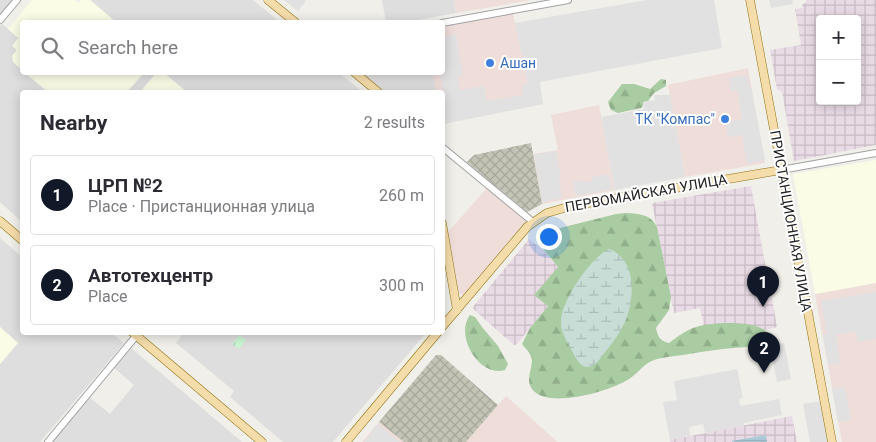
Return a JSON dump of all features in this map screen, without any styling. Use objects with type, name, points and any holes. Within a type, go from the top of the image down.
[{"type":"main road","points":[[268,0],[293,20]]},
{"type":"main road","name":"ПРИСТАНЦИОННАЯ УЛИЦА","points":[[750,0],[832,442]]},
{"type":"main road","points":[[358,75],[376,90]]},
{"type":"main road","name":"ПЕРВОМАЙСКАЯ УЛИЦА","points":[[445,324],[534,222],[547,213],[560,208],[781,170]]},
{"type":"main road","points":[[0,222],[20,238]]},
{"type":"main road","points":[[445,240],[457,310]]},
{"type":"main road","points":[[135,335],[262,442]]},
{"type":"main road","points":[[346,442],[435,335]]},
{"type":"street","points":[[0,20],[17,0]]},
{"type":"street","points":[[445,22],[568,0]]},
{"type":"street","points":[[445,149],[534,222]]},
{"type":"street","points":[[781,170],[876,153]]},
{"type":"street","points":[[48,442],[133,335]]},
{"type":"shaded area","points":[[0,0],[13,0],[0,16]]},
{"type":"shaded area","points":[[32,0],[75,0],[79,3],[81,0],[90,0],[114,20],[20,20],[20,68],[13,62],[12,56],[17,50],[12,46],[18,38],[8,29]]},
{"type":"shaded area","points":[[90,0],[253,0],[278,20],[114,20]]},
{"type":"shaded area","points":[[284,0],[304,0],[306,1],[298,11]]},
{"type":"shaded area","points":[[382,0],[454,0],[456,13],[417,20],[386,20]]},
{"type":"shaded area","points":[[454,0],[531,0],[456,13]]},
{"type":"shaded area","points":[[647,0],[714,0],[722,48],[540,82],[543,104],[445,124],[445,90],[443,90],[440,75],[445,75],[445,37],[456,34],[463,75],[458,76],[460,90],[484,86],[487,101],[523,95],[522,85],[528,84],[515,23]]},
{"type":"shaded area","points":[[769,0],[794,0],[792,1],[793,4],[771,8]]},
{"type":"shaded area","points":[[806,0],[876,0],[876,145],[794,161],[782,92],[777,89],[770,50],[801,45],[795,9],[803,8],[802,4],[806,3]]},
{"type":"shaded area","points":[[513,13],[528,84],[543,104],[445,124],[445,90],[436,90],[433,75],[445,75],[445,26]]},
{"type":"shaded area","points":[[2,24],[19,38],[13,62],[20,68],[20,75],[27,75],[46,90],[20,90],[20,220],[0,202],[0,26]]},
{"type":"shaded area","points":[[748,68],[765,163],[685,177],[668,85]]},
{"type":"shaded area","points":[[27,75],[142,75],[129,90],[46,90]]},
{"type":"shaded area","points":[[141,75],[342,75],[360,90],[129,90]]},
{"type":"shaded area","points":[[154,75],[166,75],[185,90],[142,90]]},
{"type":"shaded area","points":[[363,75],[433,75],[436,90],[381,90]]},
{"type":"shaded area","points":[[747,75],[765,160],[747,164],[742,135],[728,137],[725,122],[742,119],[737,90],[730,91],[729,78]]},
{"type":"shaded area","points":[[654,95],[670,95],[685,177],[615,190],[601,117],[644,109],[643,102],[655,100]]},
{"type":"shaded area","points":[[599,105],[615,190],[542,204],[533,154],[558,150],[551,115]]},
{"type":"shaded area","points":[[531,143],[542,204],[527,212],[467,162],[474,155]]},
{"type":"shaded area","points":[[556,151],[561,178],[559,178],[562,198],[542,202],[534,155]]},
{"type":"shaded area","points":[[876,160],[876,283],[815,294],[793,174]]},
{"type":"shaded area","points":[[609,174],[612,189],[576,196],[573,182],[582,180],[583,182],[592,181],[592,177]]},
{"type":"shaded area","points":[[751,186],[767,274],[767,289],[771,292],[777,327],[765,330],[737,326],[705,332],[700,308],[674,313],[652,203]]},
{"type":"shaded area","points":[[487,188],[527,222],[468,292],[463,295],[460,294],[457,288],[448,232]]},
{"type":"shaded area","points":[[0,238],[20,255],[20,335],[114,335],[124,343],[40,442],[0,442],[0,364],[18,343],[0,327]]},
{"type":"shaded area","points":[[529,239],[543,250],[558,267],[535,295],[548,306],[517,344],[514,345],[472,308]]},
{"type":"shaded area","points":[[876,283],[876,442],[842,442],[815,294]]},
{"type":"shaded area","points":[[876,292],[876,339],[858,342],[856,331],[836,335],[840,363],[828,365],[823,335],[827,334],[821,301]]},
{"type":"shaded area","points":[[0,327],[18,343],[0,364]]},
{"type":"shaded area","points":[[182,335],[424,335],[333,442],[283,442],[230,397],[234,391],[176,343]]},
{"type":"shaded area","points":[[784,343],[791,379],[777,382],[770,346]]},
{"type":"shaded area","points":[[130,347],[242,442],[50,442],[89,397],[110,414],[134,385],[113,367]]},
{"type":"shaded area","points":[[436,355],[441,355],[498,405],[466,442],[404,442],[379,422]]},
{"type":"shaded area","points":[[737,369],[743,398],[739,399],[740,406],[779,399],[782,415],[744,423],[744,426],[705,433],[703,424],[689,427],[690,436],[670,440],[663,402],[677,400],[674,381]]},
{"type":"shaded area","points":[[845,387],[851,420],[838,422],[832,389]]},
{"type":"shaded area","points":[[506,396],[552,437],[557,442],[466,442]]},
{"type":"shaded area","points":[[820,401],[828,442],[810,442],[803,404]]},
{"type":"shaded area","points":[[792,416],[797,442],[670,442],[670,440]]},
{"type":"shaded area","points":[[379,422],[404,442],[362,442]]},
{"type":"shaded area","points":[[378,424],[400,442],[364,442]]},
{"type":"shaded area","points":[[766,435],[767,442],[732,442],[732,441]]},
{"type":"green space","points":[[661,79],[666,80],[666,86],[654,93],[648,101],[643,102],[641,108],[618,113],[611,110],[608,102],[622,84],[634,84],[650,89]]},
{"type":"green space","points":[[626,213],[640,214],[648,217],[657,227],[671,297],[669,310],[656,328],[661,340],[669,343],[685,332],[703,325],[739,323],[761,328],[768,333],[770,340],[763,346],[713,350],[657,359],[645,365],[620,384],[594,393],[565,398],[551,398],[540,395],[530,385],[529,376],[532,360],[522,344],[530,328],[548,306],[534,295],[558,267],[539,244],[547,234],[560,228]]},
{"type":"green space","points":[[609,249],[625,261],[629,270],[632,291],[631,302],[621,330],[598,362],[593,366],[587,367],[579,362],[563,334],[561,319],[572,290],[586,269],[602,253]]},
{"type":"green space","points":[[470,315],[475,317],[498,346],[508,364],[505,370],[496,371],[487,368],[472,353],[467,344],[465,334],[466,324]]},
{"type":"green space","points":[[239,335],[246,340],[239,349],[232,344]]},
{"type":"place","name":"Ашан","points":[[490,63]]},
{"type":"place","name":"ТК \"Компас\"","points":[[725,119]]},
{"type":"place","name":"ЦРП №2","points":[[763,307]]},
{"type":"place","name":"Автотехцентр","points":[[764,373]]}]
